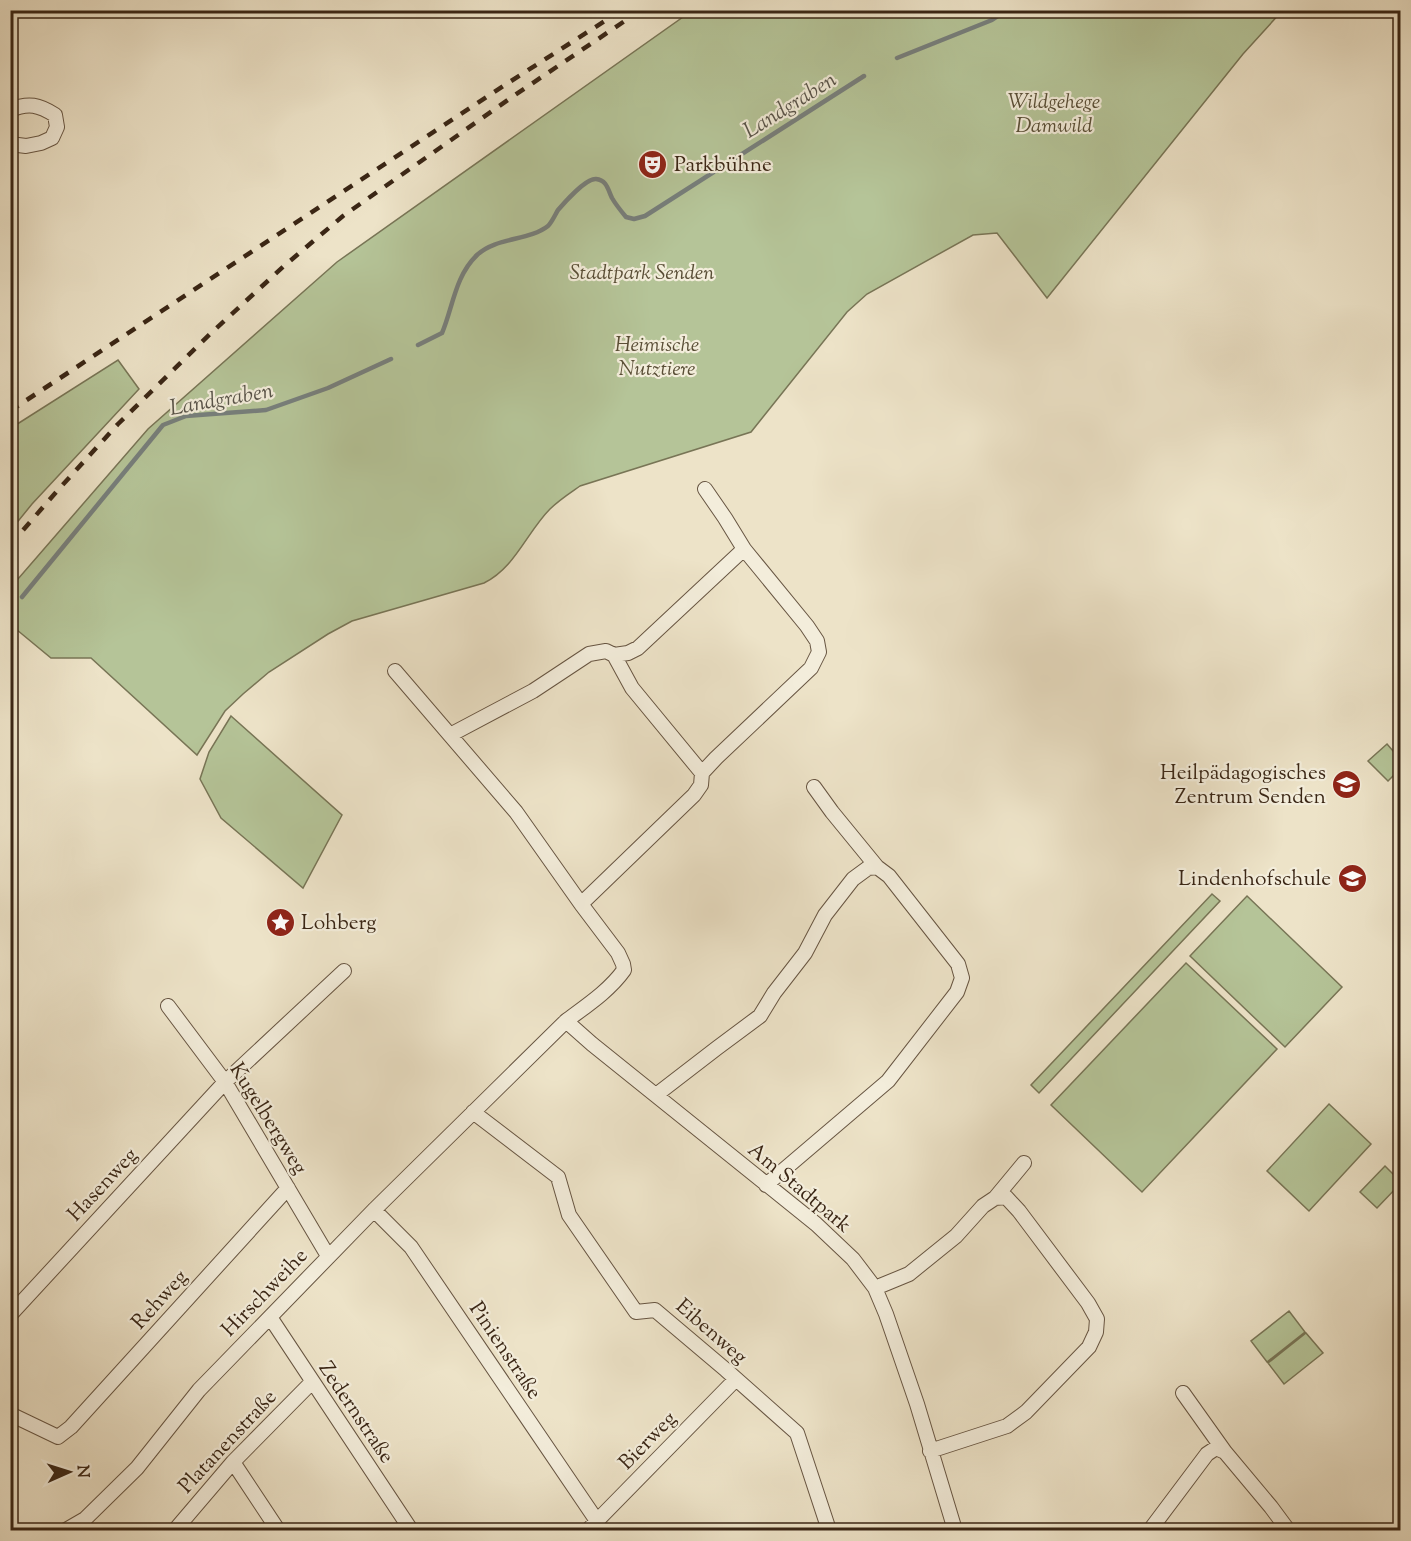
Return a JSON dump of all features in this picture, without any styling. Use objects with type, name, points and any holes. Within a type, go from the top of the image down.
[{"type":"street","points":[[10,110],[23,105],[42,107],[55,115],[57,127],[52,138],[41,143],[26,146],[10,144]]},
{"type":"street","points":[[581,904],[694,795],[701,785],[702,773],[811,668],[819,652],[817,641],[807,626],[744,549],[705,489]]},
{"type":"street","points":[[450,735],[533,692],[589,654],[606,651],[614,655],[628,653],[638,648],[744,549]]},
{"type":"street","points":[[614,655],[632,688],[702,773]]},
{"type":"street","points":[[395,671],[516,812],[624,964],[624,970],[619,977],[590,1004],[566,1021]]},
{"type":"street","points":[[766,1185],[888,1081],[957,992],[962,978],[958,964],[889,876],[877,867],[814,787]]},
{"type":"street","points":[[656,1095],[760,1016],[774,993],[805,953],[825,915],[853,879],[868,868],[877,867]]},
{"type":"street","name":"Hasenweg","points":[[10,1315],[225,1082],[344,971]]},
{"type":"street","name":"Kugelbergweg","points":[[168,1006],[225,1082],[328,1256]]},
{"type":"street","name":"Am Stadtpark","points":[[566,1021],[816,1224],[853,1259],[875,1288],[899,1351],[955,1530]]},
{"type":"street","name":"Hirschweihe","points":[[66,1530],[85,1519],[137,1468],[199,1390],[328,1256],[566,1021]]},
{"type":"street","name":"Eibenweg","points":[[473,1112],[558,1177],[568,1215],[636,1312],[655,1310],[797,1433],[829,1530]]},
{"type":"street","points":[[875,1288],[909,1274],[930,1258],[956,1236],[983,1206],[995,1198],[1024,1163]]},
{"type":"street","name":"Rehweg","points":[[10,1414],[58,1437],[71,1427],[288,1188]]},
{"type":"street","points":[[930,1451],[1007,1426],[1026,1412],[1089,1347],[1096,1332],[1097,1319],[1088,1303],[1019,1211],[1005,1197],[995,1198]]},
{"type":"street","name":"Pinienstraße","points":[[374,1210],[411,1247],[592,1526]]},
{"type":"street","name":"Zedernstraße","points":[[270,1317],[411,1530]]},
{"type":"street","name":"Bierweg","points":[[592,1526],[736,1379]]},
{"type":"street","name":"Platanenstraße","points":[[175,1530],[233,1462],[312,1382]]},
{"type":"street","points":[[1183,1393],[1225,1452],[1288,1530]]},
{"type":"street","points":[[1150,1530],[1207,1454],[1216,1448],[1225,1452]]},
{"type":"street","points":[[233,1462],[278,1530]]},
{"type":"green space","name":"Stadtpark Senden","points":[[693,10],[1282,11],[1243,54],[1047,298],[997,233],[973,235],[867,294],[847,312],[751,432],[580,486],[550,509],[504,568],[484,583],[352,621],[269,672],[225,711],[197,755],[91,658],[51,658],[11,625],[11,587],[148,429],[337,262]]},
{"type":"green space","points":[[118,360],[139,389],[32,504],[11,530],[11,428]]},
{"type":"green space","points":[[231,716],[342,815],[303,888],[221,818],[200,779],[209,752]]},
{"type":"green space","points":[[1387,744],[1400,759],[1400,769],[1388,781],[1368,761]]},
{"type":"green space","points":[[1212,894],[1220,901],[1039,1093],[1031,1085]]},
{"type":"green space","points":[[1247,896],[1342,987],[1285,1047],[1190,956]]},
{"type":"green space","points":[[1186,963],[1277,1049],[1142,1192],[1051,1105]]},
{"type":"green space","points":[[1329,1104],[1371,1144],[1309,1211],[1267,1171]]},
{"type":"green space","points":[[1385,1166],[1400,1181],[1400,1184],[1377,1208],[1360,1192]]},
{"type":"green space","points":[[1289,1311],[1305,1332],[1267,1362],[1251,1341]]},
{"type":"green space","points":[[1306,1333],[1323,1353],[1284,1384],[1268,1363]]},
{"type":"waterway","name":"Landgraben","points":[[897,58],[992,20],[1007,10]]},
{"type":"waterway","name":"Landgraben","points":[[418,345],[442,333],[459,282],[477,255],[493,245],[532,234],[548,226],[558,210],[587,182],[596,179],[603,181],[626,217],[634,219],[645,216],[864,76]]},
{"type":"waterway","name":"Landgraben","points":[[22,597],[163,425],[186,416],[266,410],[328,388],[391,359]]},
{"type":"railway","points":[[10,411],[622,10]]},
{"type":"railway","points":[[10,545],[118,424],[284,266],[343,216],[641,10]]},
{"type":"place","name":"Parkbühne","points":[[653,164]]},
{"type":"place","name":"Heilpädagogisches Zentrum Senden","points":[[1347,784]]},
{"type":"place","name":"Lindenhofschule","points":[[1352,878]]},
{"type":"place","name":"Lohberg","points":[[280,922]]},
{"type":"park label","name":"Wildgehege Damwild","points":[[1054,113]]},
{"type":"park label","name":"Heimische Nutztiere","points":[[657,356]]}]
